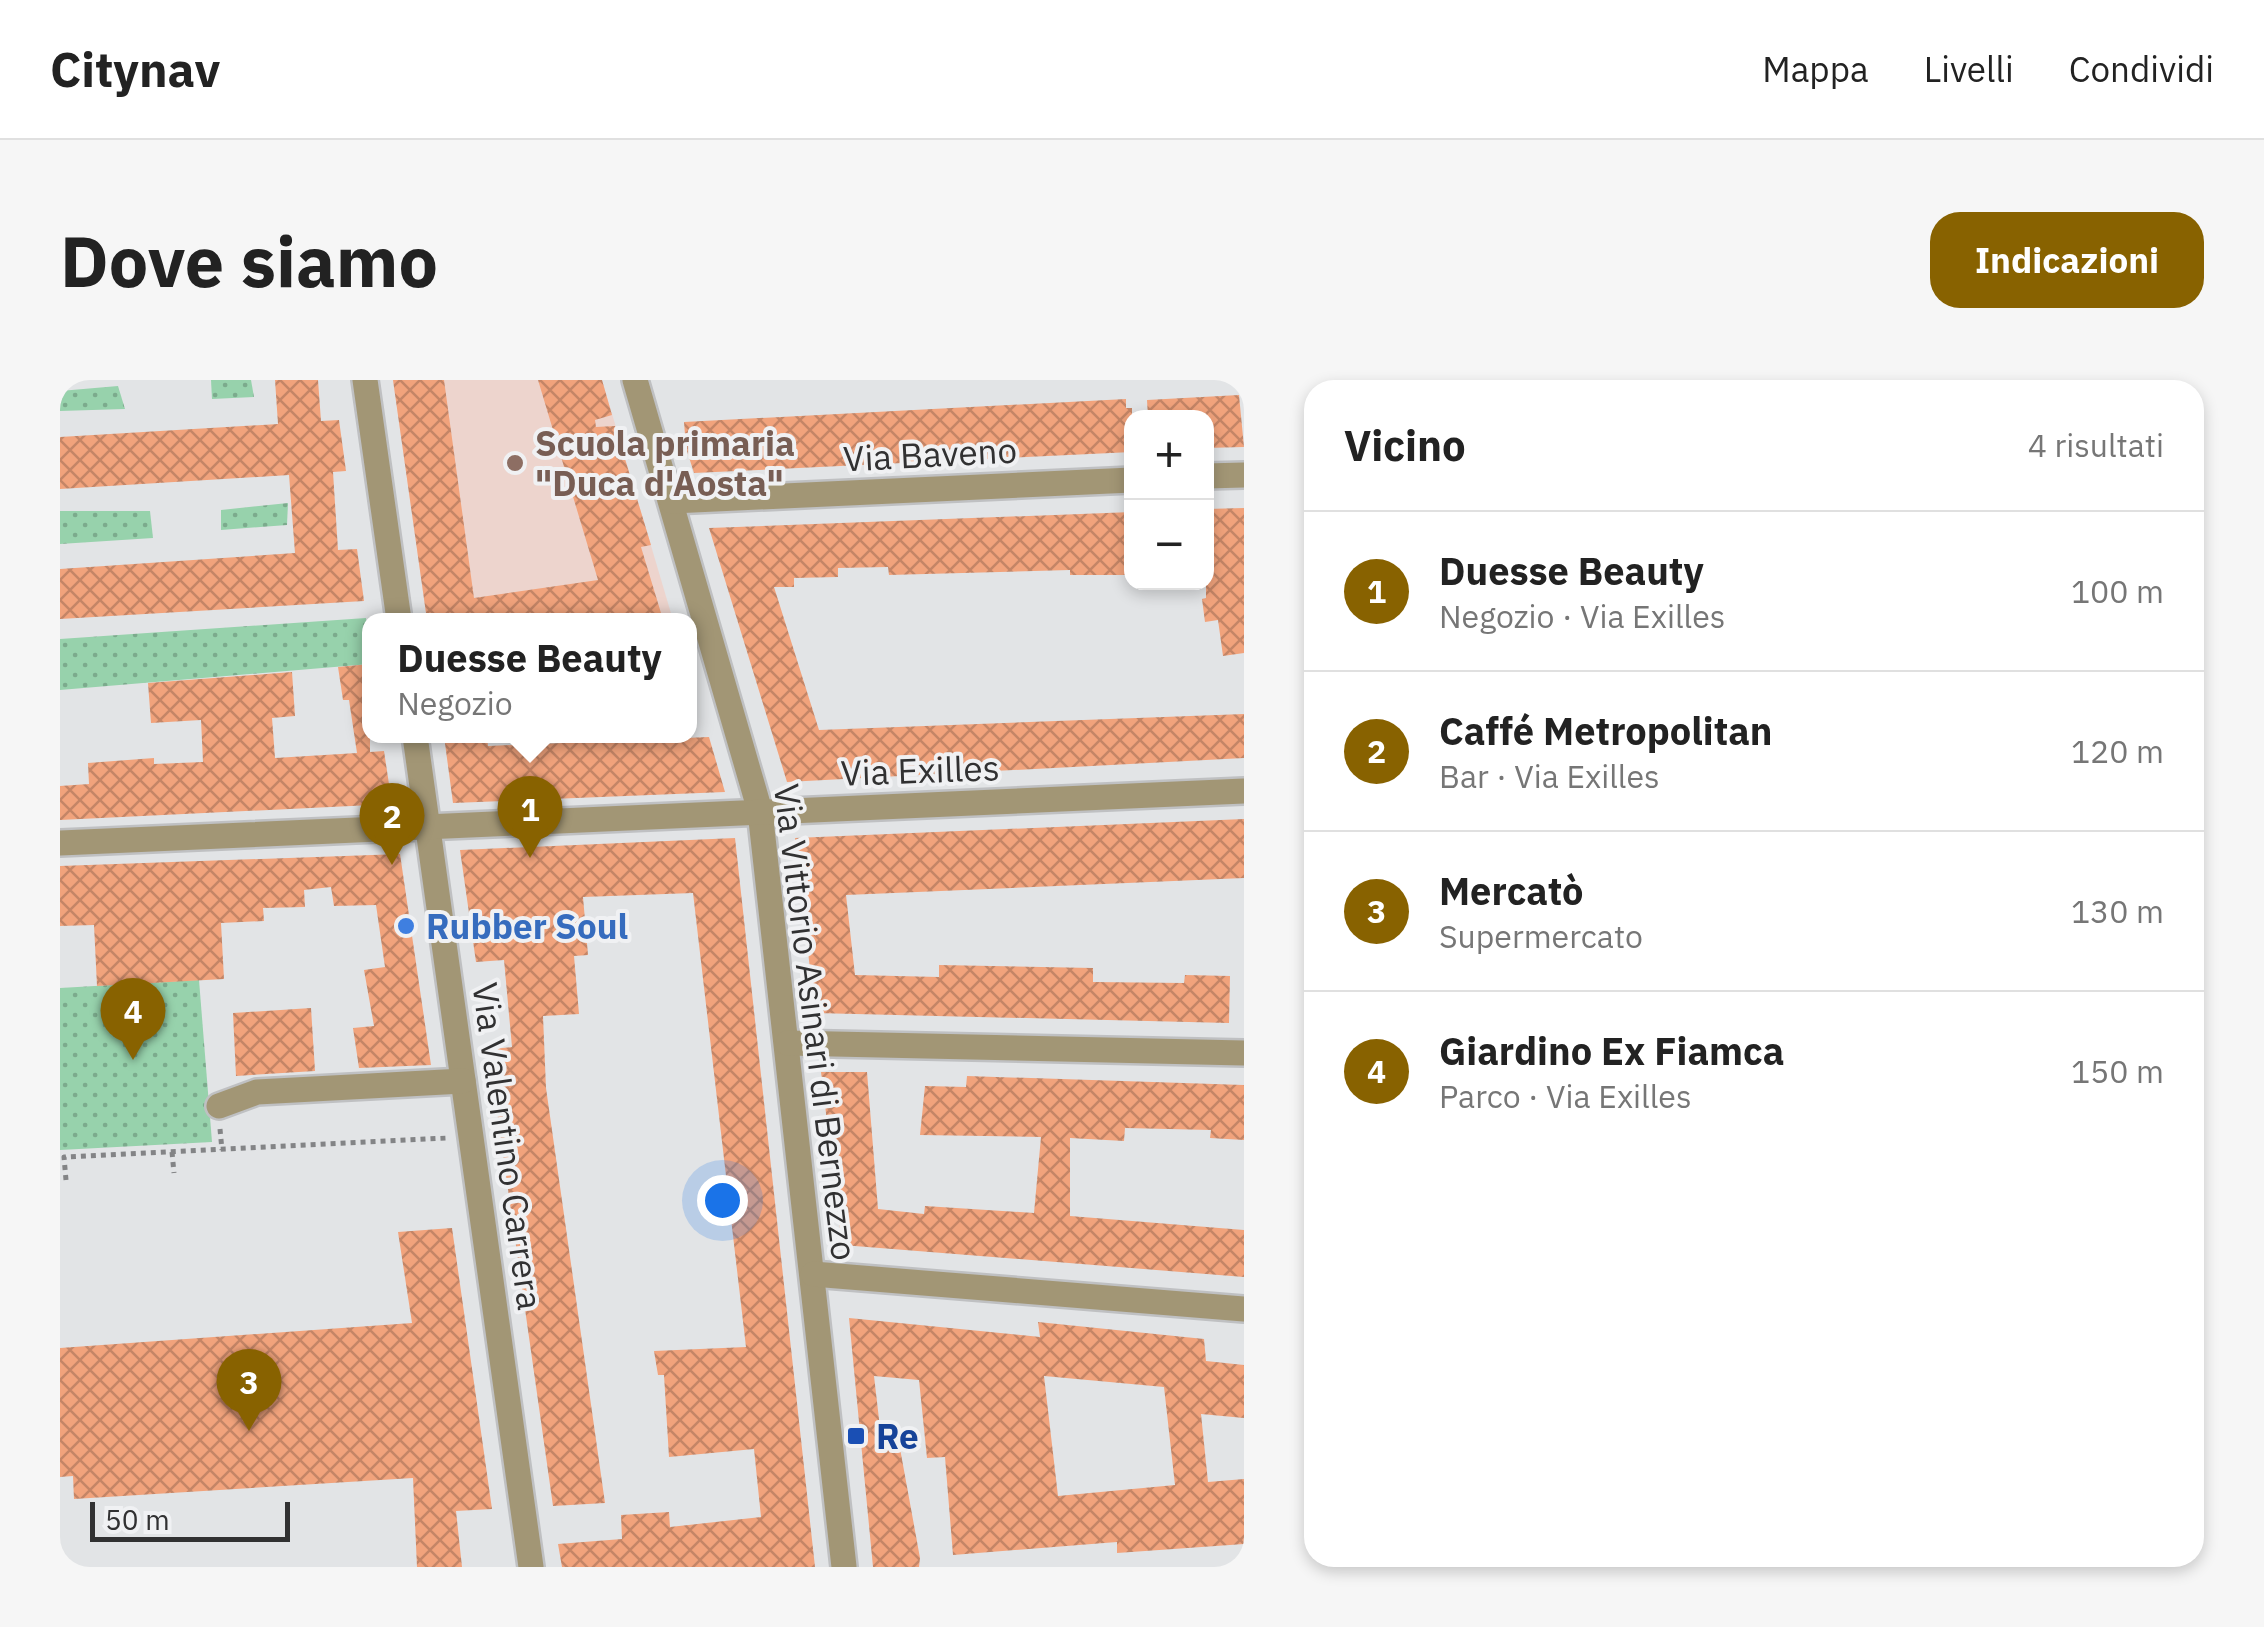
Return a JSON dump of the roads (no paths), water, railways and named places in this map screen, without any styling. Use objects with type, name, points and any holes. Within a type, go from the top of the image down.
[{"type":"street","points":[[365,380],[398,613]]},
{"type":"street","name":"Via Vittorio Asinari di Bernezzo","points":[[635,380],[760,812],[844,1567]]},
{"type":"street","points":[[1214,476],[1244,475]]},
{"type":"street","name":"Via Baveno","points":[[672,501],[1124,480]]},
{"type":"street","name":"Via Valentino Carrera","points":[[415,743],[531,1567]]},
{"type":"street","name":"Via Exilles","points":[[60,843],[1244,791]]},
{"type":"street","points":[[788,1042],[1244,1053]]},
{"type":"street","points":[[219,1106],[257,1092],[463,1080]]},
{"type":"street","points":[[814,1274],[1244,1308]]},
{"type":"place","name":"Scuola primaria \"Duca d'Aosta\"","points":[[515,463]]},
{"type":"place","name":"Duesse Beauty","points":[[530,858]]},
{"type":"place","name":"Caffé Metropolitan","points":[[392,865]]},
{"type":"place","name":"Rubber Soul","points":[[406,926]]},
{"type":"place","name":"Giardino Ex Fiamca","points":[[133,1060]]},
{"type":"place","name":"Mercatò","points":[[249,1431]]},
{"type":"place","name":"Re","points":[[856,1436]]}]
